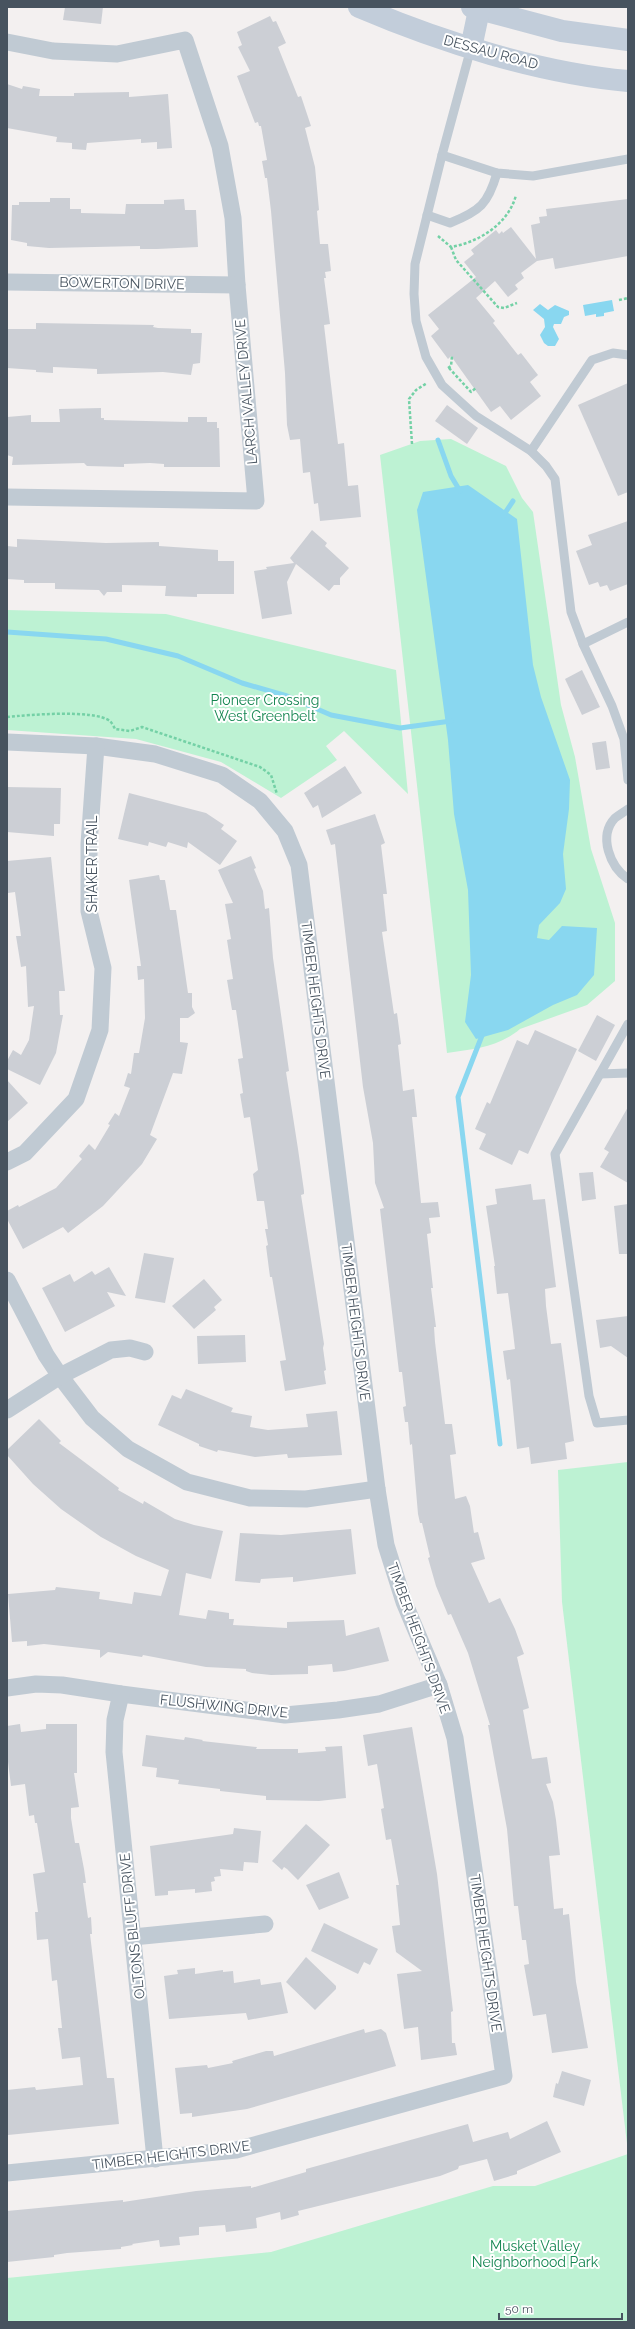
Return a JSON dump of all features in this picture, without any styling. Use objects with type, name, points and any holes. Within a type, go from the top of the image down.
[{"type":"main road","name":"DESSAU ROAD","points":[[359,7],[409,29],[471,48],[550,68],[628,81]]},
{"type":"main road","points":[[471,48],[477,8],[562,31],[628,40]]},
{"type":"street","name":"LARCH VALLEY DRIVE","points":[[7,42],[54,50],[117,54],[185,40],[220,146],[233,218],[236,285],[256,501],[7,497]]},
{"type":"street","name":"BOWERTON DRIVE","points":[[7,282],[236,285]]},
{"type":"street","name":"TIMBER HEIGHTS DRIVE","points":[[7,742],[96,746],[155,754],[222,775],[260,800],[285,831],[299,865],[377,1489],[386,1544],[404,1602],[439,1685],[455,1738],[504,2076],[243,2148],[155,2159],[7,2173]]},
{"type":"street","name":"SHAKER TRAIL","points":[[7,1162],[25,1153],[76,1099],[100,1030],[103,968],[89,911],[89,844],[96,746]]},
{"type":"street","points":[[7,1280],[46,1355],[60,1376],[92,1418],[128,1449],[187,1482],[250,1498],[306,1499],[377,1489]]},
{"type":"street","points":[[7,1410],[60,1376],[111,1350],[130,1348],[146,1352]]},
{"type":"street","name":"FLUSHWING DRIVE","points":[[7,1688],[36,1684],[62,1685],[285,1715],[379,1704],[439,1685]]},
{"type":"street","name":"OLTONS BLUFF DRIVE","points":[[121,1694],[115,1720],[114,1752],[155,2159]]},
{"type":"street","points":[[133,1938],[265,1924]]},
{"type":"lane","points":[[471,48],[442,154],[415,264],[414,294],[416,321],[426,357],[442,385],[476,416],[531,451],[546,466],[554,479],[571,612],[583,644],[612,706],[624,739],[628,780]]},
{"type":"lane","points":[[442,154],[497,173],[532,176],[628,159]]},
{"type":"lane","points":[[427,215],[450,223],[468,216],[490,195],[497,173]]},
{"type":"lane","points":[[531,451],[592,360],[613,353],[628,355]]},
{"type":"lane","points":[[583,644],[628,622]]},
{"type":"lane","points":[[628,809],[615,819],[608,831],[608,850],[613,864],[628,879]]},
{"type":"lane","points":[[628,1024],[556,1154],[589,1396],[597,1423],[628,1420]]},
{"type":"lane","points":[[600,1074],[628,1073]]},
{"type":"path","points":[[451,247],[476,241],[499,223],[513,207],[516,195]]},
{"type":"path","points":[[438,236],[451,247],[456,260],[498,307],[504,308],[517,302]]},
{"type":"path","points":[[619,300],[628,298]]},
{"type":"path","points":[[446,370],[449,368],[452,356]]},
{"type":"path","points":[[449,368],[471,392],[476,388]]},
{"type":"path","points":[[412,444],[409,399],[416,390],[430,380]]},
{"type":"green space","points":[[451,439],[506,466],[522,498],[533,512],[561,705],[575,757],[591,849],[615,923],[615,981],[587,1005],[520,1029],[504,1040],[486,1046],[447,1053],[380,455],[420,441]]},
{"type":"green space","name":"Pioneer Crossing West Greenbelt","points":[[7,610],[166,614],[396,670],[408,794],[344,731],[326,746],[337,760],[281,798],[221,762],[136,739],[7,730]]},
{"type":"green space","points":[[628,1462],[628,2152],[562,1602],[558,1470]]},
{"type":"green space","name":"Musket Valley Neighborhood Park","points":[[628,2154],[628,2322],[7,2322],[7,2278],[271,2252],[493,2186],[535,2186]]},
{"type":"water","points":[[612,300],[614,311],[604,313],[604,316],[596,317],[596,314],[585,316],[583,305]]},
{"type":"water","points":[[540,304],[548,310],[555,305],[569,311],[569,315],[564,317],[561,324],[554,324],[553,327],[559,339],[555,346],[548,346],[544,343],[540,335],[545,327],[544,319],[533,310]]},
{"type":"water","points":[[468,485],[517,519],[533,665],[541,697],[570,780],[569,809],[563,854],[566,889],[560,903],[539,925],[537,938],[549,940],[562,926],[597,928],[594,975],[577,995],[553,1005],[508,1030],[476,1039],[465,1022],[471,975],[468,890],[454,814],[448,740],[417,510],[423,492]]},
{"type":"building","points":[[65,7],[103,7],[101,24],[63,20]]},
{"type":"building","points":[[270,16],[273,22],[276,21],[286,43],[278,47],[298,97],[301,96],[311,126],[305,128],[315,167],[319,210],[317,211],[320,244],[328,244],[331,271],[325,272],[326,278],[324,278],[330,324],[324,325],[338,444],[344,443],[348,486],[358,485],[361,517],[320,521],[318,503],[314,504],[310,472],[303,473],[300,439],[290,440],[287,425],[285,373],[271,211],[267,178],[265,178],[262,161],[267,160],[261,126],[259,126],[258,122],[255,123],[237,76],[250,71],[238,47],[242,45],[237,32]]},
{"type":"building","points":[[7,84],[22,89],[23,86],[40,89],[39,96],[74,96],[74,93],[129,92],[129,97],[168,94],[172,148],[157,149],[157,142],[141,143],[141,139],[87,143],[86,150],[72,149],[72,143],[56,142],[57,137],[7,128]]},
{"type":"building","points":[[50,198],[70,198],[70,209],[81,209],[81,213],[125,214],[126,204],[164,204],[164,200],[184,199],[185,210],[196,210],[198,247],[157,249],[140,249],[140,246],[49,248],[27,246],[27,243],[11,240],[12,205],[19,205],[19,202],[50,202]]},
{"type":"building","points":[[628,199],[628,256],[555,269],[553,258],[537,261],[521,273],[524,278],[515,285],[518,289],[508,297],[495,281],[476,298],[495,321],[493,323],[518,355],[521,353],[538,375],[530,382],[541,396],[511,420],[500,406],[491,412],[451,356],[448,359],[431,336],[439,329],[428,315],[476,277],[464,262],[474,254],[471,250],[496,230],[499,234],[511,227],[536,259],[531,225],[540,223],[539,217],[547,216],[546,209]]},
{"type":"building","points":[[36,323],[154,325],[153,327],[158,328],[191,329],[191,333],[202,333],[200,363],[193,364],[191,375],[163,372],[97,374],[97,369],[53,367],[53,373],[7,368],[7,329],[36,329]]},
{"type":"building","points":[[628,383],[628,492],[618,496],[578,405]]},
{"type":"building","points":[[447,405],[478,428],[467,444],[435,421]]},
{"type":"building","points":[[101,408],[101,418],[104,418],[104,420],[188,422],[188,417],[207,417],[207,422],[217,422],[217,428],[219,428],[220,467],[164,467],[164,464],[150,463],[124,464],[124,467],[87,466],[84,463],[12,465],[13,457],[7,455],[7,417],[31,415],[31,422],[60,422],[59,409]]},
{"type":"building","points":[[628,521],[628,584],[610,591],[607,585],[600,587],[598,582],[589,585],[576,551],[592,545],[588,535]]},
{"type":"building","points":[[312,530],[327,543],[325,546],[349,568],[340,578],[340,585],[334,585],[329,591],[296,564],[287,582],[292,614],[262,619],[254,571],[267,569],[266,567],[294,563],[290,558]]},
{"type":"building","points":[[17,539],[106,543],[159,542],[159,546],[218,550],[218,561],[234,561],[234,594],[197,594],[197,597],[165,596],[166,586],[122,585],[122,592],[107,592],[104,596],[99,590],[55,589],[55,583],[24,583],[24,580],[7,579],[7,546],[17,547]]},
{"type":"building","points":[[582,670],[600,707],[582,715],[565,679]]},
{"type":"building","points":[[606,741],[610,768],[596,770],[592,743]]},
{"type":"building","points":[[345,766],[362,793],[322,818],[318,805],[313,808],[304,793]]},
{"type":"building","points":[[7,787],[61,788],[60,824],[54,824],[54,836],[7,832]]},
{"type":"building","points":[[129,793],[206,813],[224,825],[221,829],[237,841],[220,865],[188,842],[187,848],[168,842],[166,847],[149,842],[148,846],[118,839]]},
{"type":"building","points":[[375,814],[385,843],[381,845],[387,894],[383,894],[387,931],[382,932],[394,1014],[397,1013],[401,1044],[398,1045],[403,1091],[414,1089],[417,1117],[412,1117],[421,1203],[438,1202],[440,1217],[429,1218],[431,1233],[427,1234],[433,1288],[431,1288],[436,1327],[434,1327],[435,1342],[445,1424],[452,1424],[456,1454],[450,1455],[455,1499],[466,1496],[470,1506],[474,1533],[478,1532],[485,1559],[471,1563],[489,1603],[500,1598],[515,1629],[524,1654],[517,1657],[529,1708],[523,1710],[532,1759],[547,1757],[551,1783],[546,1784],[553,1802],[556,1820],[560,1855],[549,1856],[554,1909],[563,1908],[563,1915],[569,1914],[576,1982],[588,2048],[552,2053],[546,2014],[533,2016],[524,1965],[529,1964],[526,1940],[522,1940],[518,1906],[514,1906],[507,1829],[488,1725],[490,1725],[468,1653],[451,1614],[448,1615],[436,1586],[428,1558],[430,1557],[422,1523],[420,1523],[418,1514],[412,1444],[410,1445],[408,1422],[405,1422],[403,1407],[406,1406],[402,1372],[399,1372],[380,1209],[384,1208],[375,1183],[373,1143],[363,1087],[335,844],[331,845],[326,830]]},
{"type":"building","points":[[251,856],[256,868],[254,869],[263,891],[265,909],[269,908],[273,958],[289,1071],[286,1072],[304,1191],[304,1194],[301,1195],[324,1344],[323,1348],[326,1370],[324,1371],[326,1384],[285,1391],[280,1361],[286,1360],[272,1277],[270,1277],[266,1246],[268,1245],[265,1229],[268,1229],[264,1201],[257,1201],[253,1174],[258,1170],[250,1117],[244,1118],[240,1094],[243,1093],[238,1059],[243,1058],[236,1010],[232,1010],[227,980],[233,979],[227,940],[231,939],[225,904],[233,903],[218,870]]},
{"type":"building","points":[[51,857],[65,991],[59,991],[60,1015],[63,1015],[56,1053],[40,1085],[7,1069],[7,1061],[13,1050],[21,1055],[29,1040],[34,1006],[28,1007],[26,966],[21,967],[16,936],[21,936],[15,892],[8,893],[7,861]]},
{"type":"building","points":[[159,875],[160,880],[165,880],[170,910],[176,910],[188,993],[192,993],[192,1007],[195,1013],[188,1018],[180,1018],[180,1042],[188,1043],[182,1074],[173,1073],[150,1135],[157,1139],[142,1164],[103,1206],[68,1233],[63,1227],[23,1249],[7,1219],[7,1211],[18,1205],[19,1207],[56,1188],[82,1159],[79,1156],[89,1144],[95,1150],[110,1125],[108,1124],[115,1113],[119,1116],[130,1088],[124,1086],[128,1073],[131,1074],[134,1053],[139,1053],[145,1018],[144,979],[138,980],[137,966],[141,966],[129,880]]},
{"type":"building","points":[[597,1015],[615,1025],[596,1061],[578,1051]]},
{"type":"building","points":[[535,1030],[577,1049],[528,1154],[519,1150],[512,1165],[479,1149],[486,1134],[475,1129],[487,1102],[490,1104],[517,1040],[528,1045]]},
{"type":"building","points":[[7,1080],[28,1103],[7,1122]]},
{"type":"building","points":[[628,1107],[628,1183],[600,1167],[609,1152],[604,1149]]},
{"type":"building","points":[[593,1172],[596,1199],[582,1201],[579,1173]]},
{"type":"building","points":[[531,1184],[533,1200],[545,1199],[556,1287],[545,1289],[546,1306],[551,1344],[561,1343],[574,1441],[565,1443],[567,1459],[531,1464],[529,1447],[517,1449],[510,1379],[507,1380],[503,1351],[515,1349],[513,1332],[508,1293],[497,1294],[495,1266],[486,1206],[497,1204],[495,1189]]},
{"type":"building","points":[[628,1204],[628,1254],[619,1254],[614,1206]]},
{"type":"building","points":[[144,1253],[174,1258],[165,1303],[135,1298]]},
{"type":"building","points":[[109,1267],[126,1296],[107,1292],[115,1306],[65,1332],[42,1288],[70,1274],[74,1282],[92,1271],[95,1275]]},
{"type":"building","points":[[204,1279],[222,1300],[214,1307],[216,1310],[194,1329],[172,1306]]},
{"type":"building","points":[[628,1316],[628,1358],[611,1346],[600,1348],[596,1320]]},
{"type":"building","points":[[245,1335],[246,1362],[198,1364],[197,1336]]},
{"type":"building","points":[[186,1389],[233,1408],[231,1412],[252,1416],[250,1427],[268,1430],[308,1427],[306,1414],[337,1411],[342,1455],[288,1458],[287,1454],[255,1457],[218,1450],[217,1452],[199,1446],[199,1444],[158,1425],[172,1395],[181,1399]]},
{"type":"building","points":[[39,1419],[61,1441],[59,1443],[119,1488],[118,1490],[143,1504],[144,1501],[175,1519],[194,1525],[223,1531],[211,1579],[186,1573],[179,1615],[206,1619],[208,1610],[229,1613],[229,1619],[234,1619],[233,1625],[287,1628],[287,1622],[344,1620],[346,1636],[379,1627],[389,1661],[344,1671],[333,1672],[332,1664],[308,1666],[308,1674],[271,1675],[252,1673],[246,1671],[246,1669],[206,1667],[143,1655],[142,1657],[108,1652],[100,1658],[100,1650],[44,1644],[27,1646],[27,1641],[12,1642],[8,1594],[55,1590],[56,1587],[100,1592],[99,1599],[132,1604],[134,1592],[161,1596],[169,1570],[136,1556],[101,1537],[61,1509],[33,1484],[7,1455],[7,1450]]},
{"type":"building","points":[[351,1529],[356,1574],[293,1582],[293,1577],[261,1579],[260,1583],[235,1581],[240,1533],[281,1535]]},
{"type":"building","points":[[20,1724],[21,1732],[46,1729],[46,1724],[77,1724],[77,1773],[74,1773],[79,1807],[71,1808],[71,1818],[75,1843],[79,1843],[84,1869],[86,1883],[83,1883],[88,1918],[91,1917],[92,1934],[90,1934],[107,2078],[114,2078],[119,2124],[8,2135],[7,2090],[35,2087],[36,2090],[83,2085],[80,2057],[62,2059],[58,2028],[62,2028],[57,1980],[52,1981],[48,1939],[37,1940],[35,1912],[38,1912],[33,1874],[45,1872],[37,1823],[35,1823],[34,1815],[29,1816],[25,1784],[11,1786],[7,1754],[7,1726]]},
{"type":"building","points":[[412,1727],[437,1874],[453,2011],[451,2012],[452,2043],[455,2043],[457,2055],[421,2060],[418,2027],[404,2029],[397,1974],[422,1971],[396,1952],[392,1926],[400,1925],[396,1885],[399,1885],[391,1839],[386,1840],[381,1809],[384,1808],[377,1764],[368,1766],[363,1735]]},
{"type":"building","points":[[146,1735],[184,1740],[185,1737],[203,1740],[202,1741],[257,1747],[256,1749],[298,1749],[298,1753],[326,1751],[325,1747],[342,1746],[346,1798],[319,1801],[266,1800],[266,1796],[220,1791],[220,1789],[178,1784],[179,1780],[156,1777],[157,1768],[142,1766]]},
{"type":"building","points":[[306,1824],[330,1845],[298,1880],[287,1869],[284,1867],[282,1870],[272,1861]]},
{"type":"building","points":[[234,1828],[261,1831],[258,1863],[244,1862],[243,1871],[220,1869],[221,1876],[214,1877],[215,1881],[211,1882],[212,1891],[195,1893],[195,1889],[168,1891],[168,1895],[155,1896],[150,1846],[233,1834]]},
{"type":"building","points":[[339,1872],[349,1898],[319,1910],[306,1885]]},
{"type":"building","points":[[324,1923],[378,1949],[370,1965],[364,1962],[358,1974],[311,1951]]},
{"type":"building","points":[[306,1957],[336,1986],[336,1989],[315,2010],[286,1982]]},
{"type":"building","points":[[195,1968],[195,1974],[223,1970],[223,1972],[233,1971],[234,1983],[260,1979],[261,1985],[281,1982],[288,2013],[248,2020],[246,2013],[169,2019],[164,1976],[178,1974],[177,1970]]},
{"type":"building","points":[[364,2029],[365,2033],[381,2029],[386,2033],[396,2066],[247,2109],[192,2117],[192,2113],[180,2114],[175,2068],[207,2065],[208,2068],[233,2063],[232,2061],[266,2051],[273,2051],[274,2056]]},
{"type":"building","points":[[562,2071],[591,2080],[584,2106],[553,2097],[556,2083],[558,2084]]},
{"type":"building","points":[[547,2121],[561,2152],[517,2171],[517,2174],[494,2181],[487,2159],[459,2166],[458,2169],[440,2176],[298,2211],[299,2215],[281,2220],[280,2212],[256,2218],[257,2228],[226,2232],[225,2225],[199,2227],[199,2235],[179,2237],[180,2245],[160,2247],[159,2240],[132,2244],[133,2245],[121,2247],[121,2249],[67,2253],[54,2255],[54,2257],[7,2262],[7,2211],[123,2200],[123,2202],[196,2191],[251,2186],[251,2188],[306,2172],[306,2169],[468,2124],[473,2142],[508,2132],[510,2139]]},
{"type":"waterway","points":[[438,440],[451,476],[460,491]]},
{"type":"waterway","points":[[503,516],[513,501]]},
{"type":"waterway","points":[[7,632],[106,639],[178,656],[242,683],[287,696],[331,715],[400,728],[451,721]]},
{"type":"waterway","points":[[483,1033],[458,1097],[500,1444]]}]
